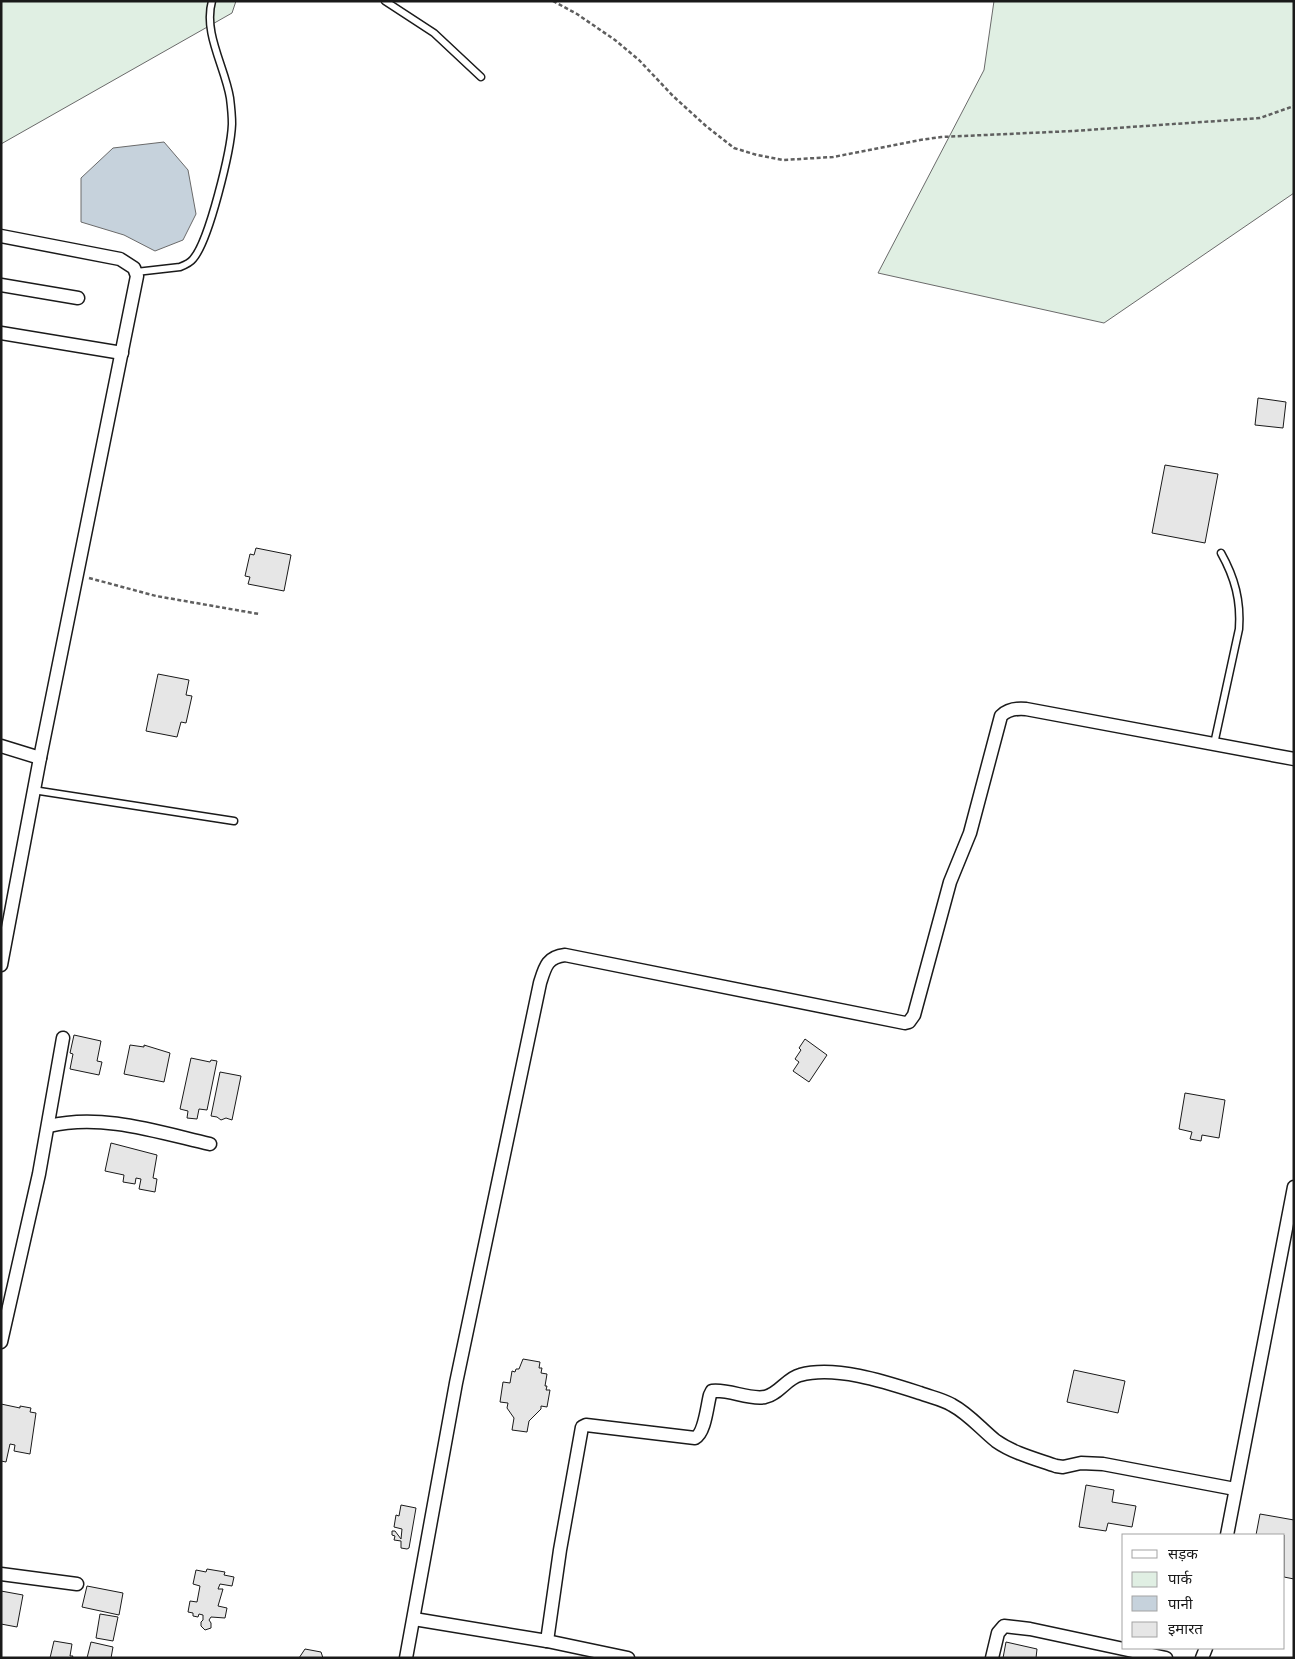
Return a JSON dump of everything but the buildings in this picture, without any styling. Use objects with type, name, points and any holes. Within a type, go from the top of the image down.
[{"type":"street","points":[[1,236],[120,259],[129,264],[136,272],[137,280],[33,790],[1,965]]},
{"type":"street","points":[[1,285],[78,298]]},
{"type":"street","points":[[1,333],[122,353]]},
{"type":"street","points":[[406,1658],[456,1383],[540,983],[545,968],[552,959],[565,955],[903,1023],[909,1022],[914,1015],[950,882],[970,833],[1001,716],[1005,713],[1014,709],[1026,709],[1294,759]]},
{"type":"street","points":[[1,746],[40,758]]},
{"type":"street","points":[[1,1342],[32,1210],[49,1126],[63,1038]]},
{"type":"street","points":[[49,1126],[67,1122],[90,1121],[138,1128],[210,1144]]},
{"type":"street","points":[[1227,1534],[1294,1187]]},
{"type":"street","points":[[547,1641],[560,1550],[582,1427],[586,1425],[695,1438],[698,1437],[702,1430],[712,1391],[764,1397],[793,1378],[806,1374],[830,1373],[870,1378],[953,1405],[998,1442],[1056,1466],[1063,1467],[1081,1463],[1103,1464],[1235,1489]]},
{"type":"street","points":[[1,1574],[77,1584]]},
{"type":"street","points":[[414,1619],[547,1641],[628,1658]]},
{"type":"street","points":[[992,1658],[998,1633],[1004,1626],[1030,1629],[1122,1649]]},
{"type":"street","points":[[1124,1649],[1166,1658]]},
{"type":"lane","points":[[136,272],[186,265],[199,250],[209,226],[220,186],[232,125],[230,96],[212,35],[210,8],[212,1]]},
{"type":"lane","points":[[385,1],[434,33],[481,77]]},
{"type":"lane","points":[[1214,744],[1239,629],[1240,613],[1236,587],[1221,553]]},
{"type":"lane","points":[[33,790],[234,821]]},
{"type":"path","points":[[553,1],[577,14],[640,60],[693,114],[734,148],[775,160],[833,157],[941,137],[1073,131],[1260,118],[1294,106]]},
{"type":"path","points":[[77,575],[156,596],[259,614]]},
{"type":"green space","points":[[1,1],[236,1],[232,13],[1,144]]},
{"type":"green space","points":[[994,1],[1294,1],[1294,193],[1104,323],[878,273],[984,70]]},
{"type":"water","points":[[164,142],[188,170],[196,214],[183,240],[155,251],[124,235],[81,222],[81,178],[113,148]]}]
